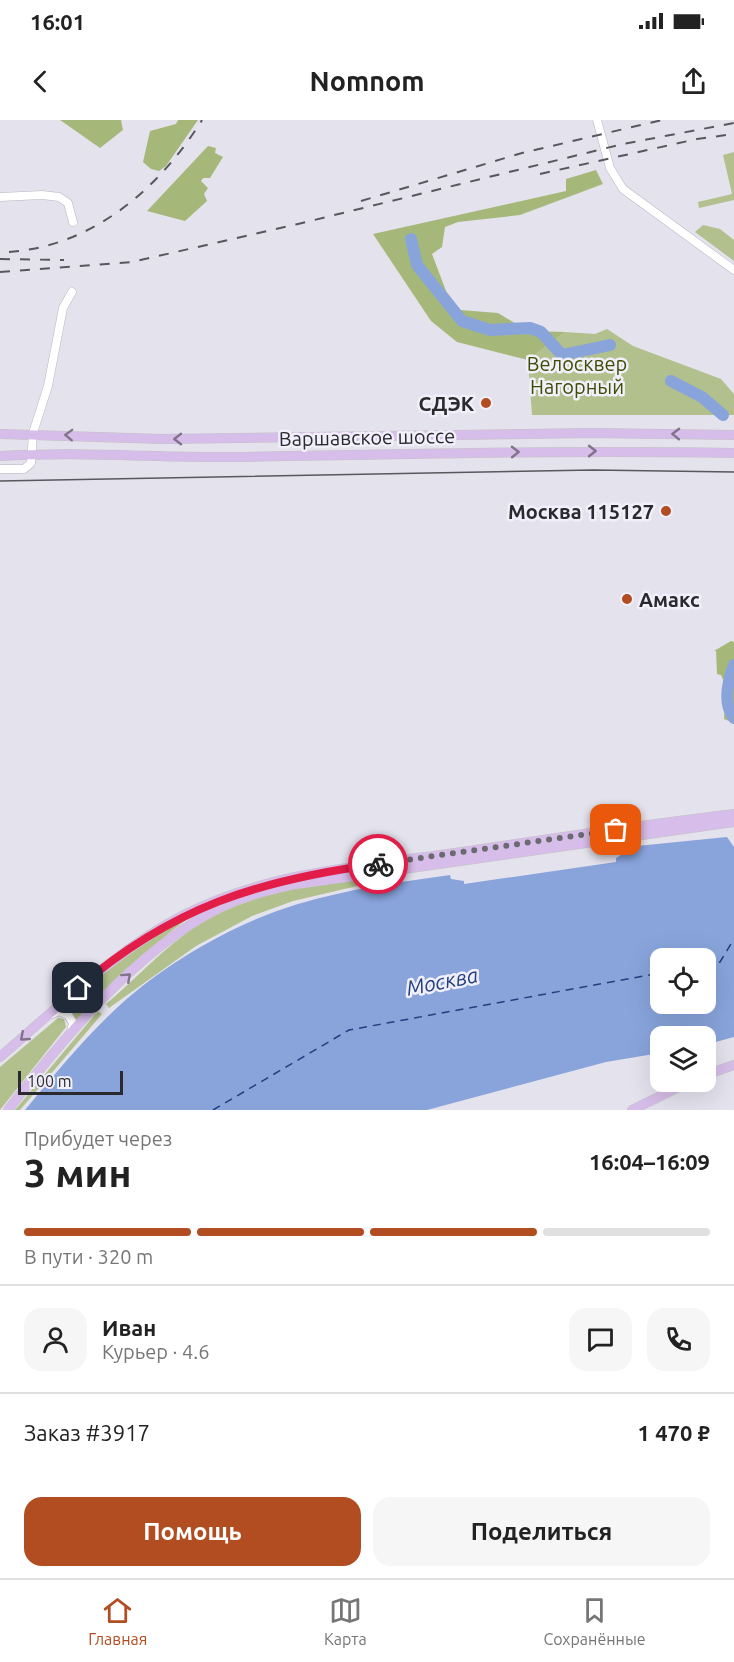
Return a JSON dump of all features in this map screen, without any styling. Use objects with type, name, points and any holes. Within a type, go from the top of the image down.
[{"type":"main road","name":"Варшавское шоссе","points":[[0,434],[163,439],[592,433],[734,435]]},
{"type":"main road","name":"Варшавское шоссе","points":[[0,456],[32,454],[173,457],[592,451],[734,453]]},
{"type":"main road","points":[[0,1057],[84,983],[142,939],[184,915],[258,886],[330,870],[734,814]]},
{"type":"main road","points":[[8,1110],[70,1033],[123,981],[172,937],[220,908],[260,893],[318,881],[734,822]]},
{"type":"main road","points":[[716,1071],[734,1065]]},
{"type":"main road","points":[[632,1110],[669,1092]]},
{"type":"street","points":[[597,120],[610,168],[623,189],[734,270]]},
{"type":"street","points":[[0,197],[59,197],[70,207],[73,222]]},
{"type":"street","points":[[0,469],[29,467],[33,434],[48,386],[63,308],[72,292]]},
{"type":"street","points":[[48,1016],[59,1011],[68,1015],[73,1023],[70,1033]]},
{"type":"green space","points":[[60,120],[121,120],[123,130],[100,148]]},
{"type":"green space","points":[[178,120],[198,120],[166,166],[159,171],[151,169],[143,162],[150,131],[176,124]]},
{"type":"green space","points":[[208,146],[216,148],[215,153],[223,157],[210,178],[203,178],[201,181],[208,188],[204,194],[207,201],[185,221],[147,211]]},
{"type":"green space","points":[[734,152],[734,200],[699,208],[698,202],[732,194],[723,155]]},
{"type":"green space","points":[[596,170],[603,184],[520,215],[458,222],[445,227],[442,247],[432,254],[446,291],[460,310],[498,313],[528,331],[565,332],[528,360],[457,342],[431,321],[373,234],[566,191],[566,179]]},
{"type":"green space","points":[[703,225],[720,229],[734,240],[734,261],[695,232]]},
{"type":"green space","name":"Велосквер Нагорный","points":[[607,329],[633,346],[721,379],[734,394],[734,415],[532,415],[528,360],[565,332],[595,334]]},
{"type":"green space","points":[[731,641],[734,642],[734,723],[724,719],[726,686],[721,675],[717,674],[716,651],[714,651]]},
{"type":"green space","points":[[390,875],[400,876],[293,901],[252,916],[196,946],[109,1008],[106,1004],[176,941],[222,912],[292,889]]},
{"type":"green space","points":[[193,915],[170,932],[96,1000],[84,987],[148,940]]},
{"type":"green space","points":[[82,989],[94,1002],[77,1021],[72,1012],[62,1007]]},
{"type":"green space","points":[[98,1011],[102,1014],[20,1110],[15,1110]]},
{"type":"green space","points":[[58,1018],[64,1019],[66,1027],[0,1110],[0,1067]]},
{"type":"water","name":"Москва","points":[[727,837],[734,847],[734,1037],[716,1042],[716,1026],[650,1026],[650,1055],[606,1062],[427,1110],[25,1110],[95,1030],[139,989],[204,945],[251,921],[298,904],[393,883],[450,875],[451,879],[464,881],[464,884],[616,862],[616,858],[626,852],[627,847]]},
{"type":"waterway","points":[[411,239],[417,265],[462,321],[490,330],[530,328],[541,332],[562,355],[610,345]]},
{"type":"waterway","points":[[671,381],[702,397],[723,415]]},
{"type":"waterway","points":[[734,665],[728,685],[727,699],[734,718]]},
{"type":"ferry route","points":[[716,963],[720,962],[734,939]]},
{"type":"ferry route","points":[[213,1110],[349,1030],[650,975]]},
{"type":"tram line","points":[[0,481],[593,470],[734,472]]},
{"type":"railway","points":[[9,252],[69,239],[121,210],[166,169],[202,120]]},
{"type":"railway","points":[[361,201],[522,153],[662,120]]},
{"type":"railway","points":[[0,272],[132,262],[298,224],[623,144],[734,123]]},
{"type":"railway","points":[[540,174],[697,139],[734,134]]},
{"type":"railway","points":[[0,259],[64,260]]},
{"type":"way so far","points":[[378,864],[616,830]]},
{"type":"place","name":"СДЭК","points":[[486,403]]},
{"type":"place","name":"Москва 115127","points":[[666,511]]},
{"type":"place","name":"Амакс","points":[[627,599]]},
{"type":"route","points":[[78,988],[142,939],[184,915],[258,886],[330,870],[378,864]]}]
